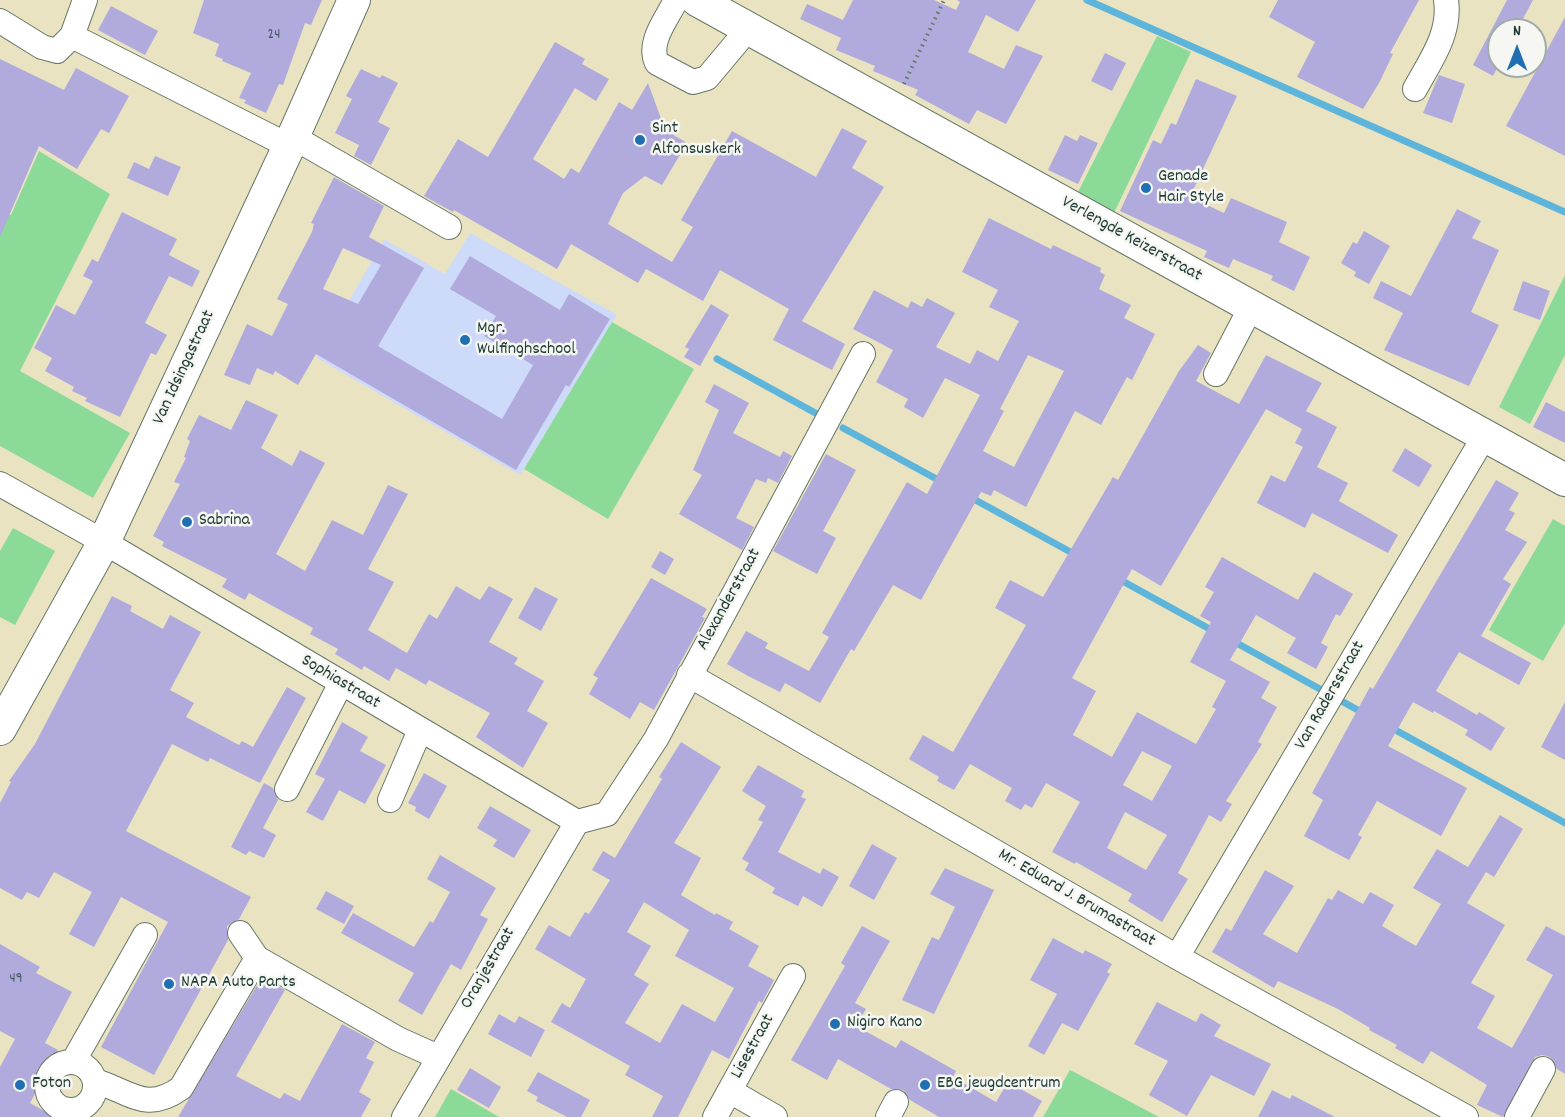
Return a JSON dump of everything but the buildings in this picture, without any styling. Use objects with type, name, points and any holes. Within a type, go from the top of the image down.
[{"type":"main road","name":"Van Idsingastraat","points":[[0,729],[8,696],[104,542],[291,141],[354,0]]},
{"type":"main road","name":"Verlengde Keizerstraat","points":[[697,0],[893,106],[1565,480]]},
{"type":"street","points":[[0,21],[49,50],[57,51],[72,36],[85,0]]},
{"type":"street","points":[[676,0],[652,53],[657,63],[693,82],[707,78],[749,28]]},
{"type":"street","points":[[1414,89],[1443,37],[1448,13],[1446,0]]},
{"type":"street","points":[[72,36],[291,141],[450,227]]},
{"type":"street","points":[[1216,374],[1251,306]]},
{"type":"street","name":"Alexanderstraat","points":[[576,822],[607,814],[656,739],[863,354]]},
{"type":"street","name":"Van Radersstraat","points":[[1177,957],[1485,435]]},
{"type":"street","name":"Sophiastraat","points":[[0,484],[104,542],[576,822]]},
{"type":"street","name":"Mr. Eduard J. Brumastraat","points":[[689,675],[1177,957],[1466,1117]]},
{"type":"street","points":[[287,789],[341,683]]},
{"type":"street","points":[[390,800],[420,730]]},
{"type":"street","name":"Oranjestraat","points":[[404,1117],[576,822]]},
{"type":"street","points":[[240,933],[257,958],[398,1039],[438,1057]]},
{"type":"street","points":[[73,1062],[145,935]]},
{"type":"street","points":[[95,1082],[146,1101],[160,1100],[181,1088],[257,958]]},
{"type":"street","name":"Lisestraat","points":[[715,1117],[793,976]]},
{"type":"street","points":[[73,1062],[88,1068],[95,1082],[93,1097],[75,1113],[53,1102],[47,1087],[52,1072],[65,1063],[73,1062]]},
{"type":"street","points":[[1517,1117],[1543,1069]]},
{"type":"street","points":[[730,1091],[775,1117]]},
{"type":"path","points":[[893,106],[944,0]]},
{"type":"shaded area","name":"Mgr. Wulfinghschool","points":[[470,233],[617,315],[520,475],[317,358],[384,239],[445,274]]},
{"type":"green space","points":[[1157,36],[1191,52],[1113,215],[1077,194]]},
{"type":"green space","points":[[39,151],[110,194],[20,371],[130,433],[93,498],[0,446],[0,210],[11,215]]},
{"type":"green space","points":[[1565,275],[1565,355],[1530,424],[1499,407]]},
{"type":"green space","points":[[612,322],[694,369],[608,519],[524,469]]},
{"type":"green space","points":[[1553,519],[1565,526],[1565,623],[1543,661],[1489,630]]},
{"type":"green space","points":[[13,528],[55,551],[15,625],[0,617],[0,551]]},
{"type":"green space","points":[[1070,1070],[1076,1073],[1159,1117],[1043,1117]]},
{"type":"green space","points":[[451,1089],[499,1117],[435,1117]]},
{"type":"waterway","points":[[1087,0],[1565,212]]},
{"type":"waterway","points":[[717,359],[819,415]]},
{"type":"waterway","points":[[843,428],[942,482]]},
{"type":"waterway","points":[[970,497],[1076,555]]},
{"type":"waterway","points":[[1117,578],[1215,632]]},
{"type":"waterway","points":[[1233,641],[1365,714]]},
{"type":"waterway","points":[[1388,726],[1565,823]]},
{"type":"place","name":"Sint Alfonsuskerk","points":[[640,140]]},
{"type":"place","name":"Genade Hair Style","points":[[1146,188]]},
{"type":"place","name":"Mgr. Wulfinghschool","points":[[465,340]]},
{"type":"place","name":"Sabrina","points":[[187,522]]},
{"type":"place","name":"NAPA Auto Parts","points":[[169,984]]},
{"type":"place","name":"Nigiro Kano","points":[[835,1024]]},
{"type":"place","name":"Foton","points":[[20,1085]]},
{"type":"place","name":"EBG jeugdcentrum","points":[[925,1085]]}]
